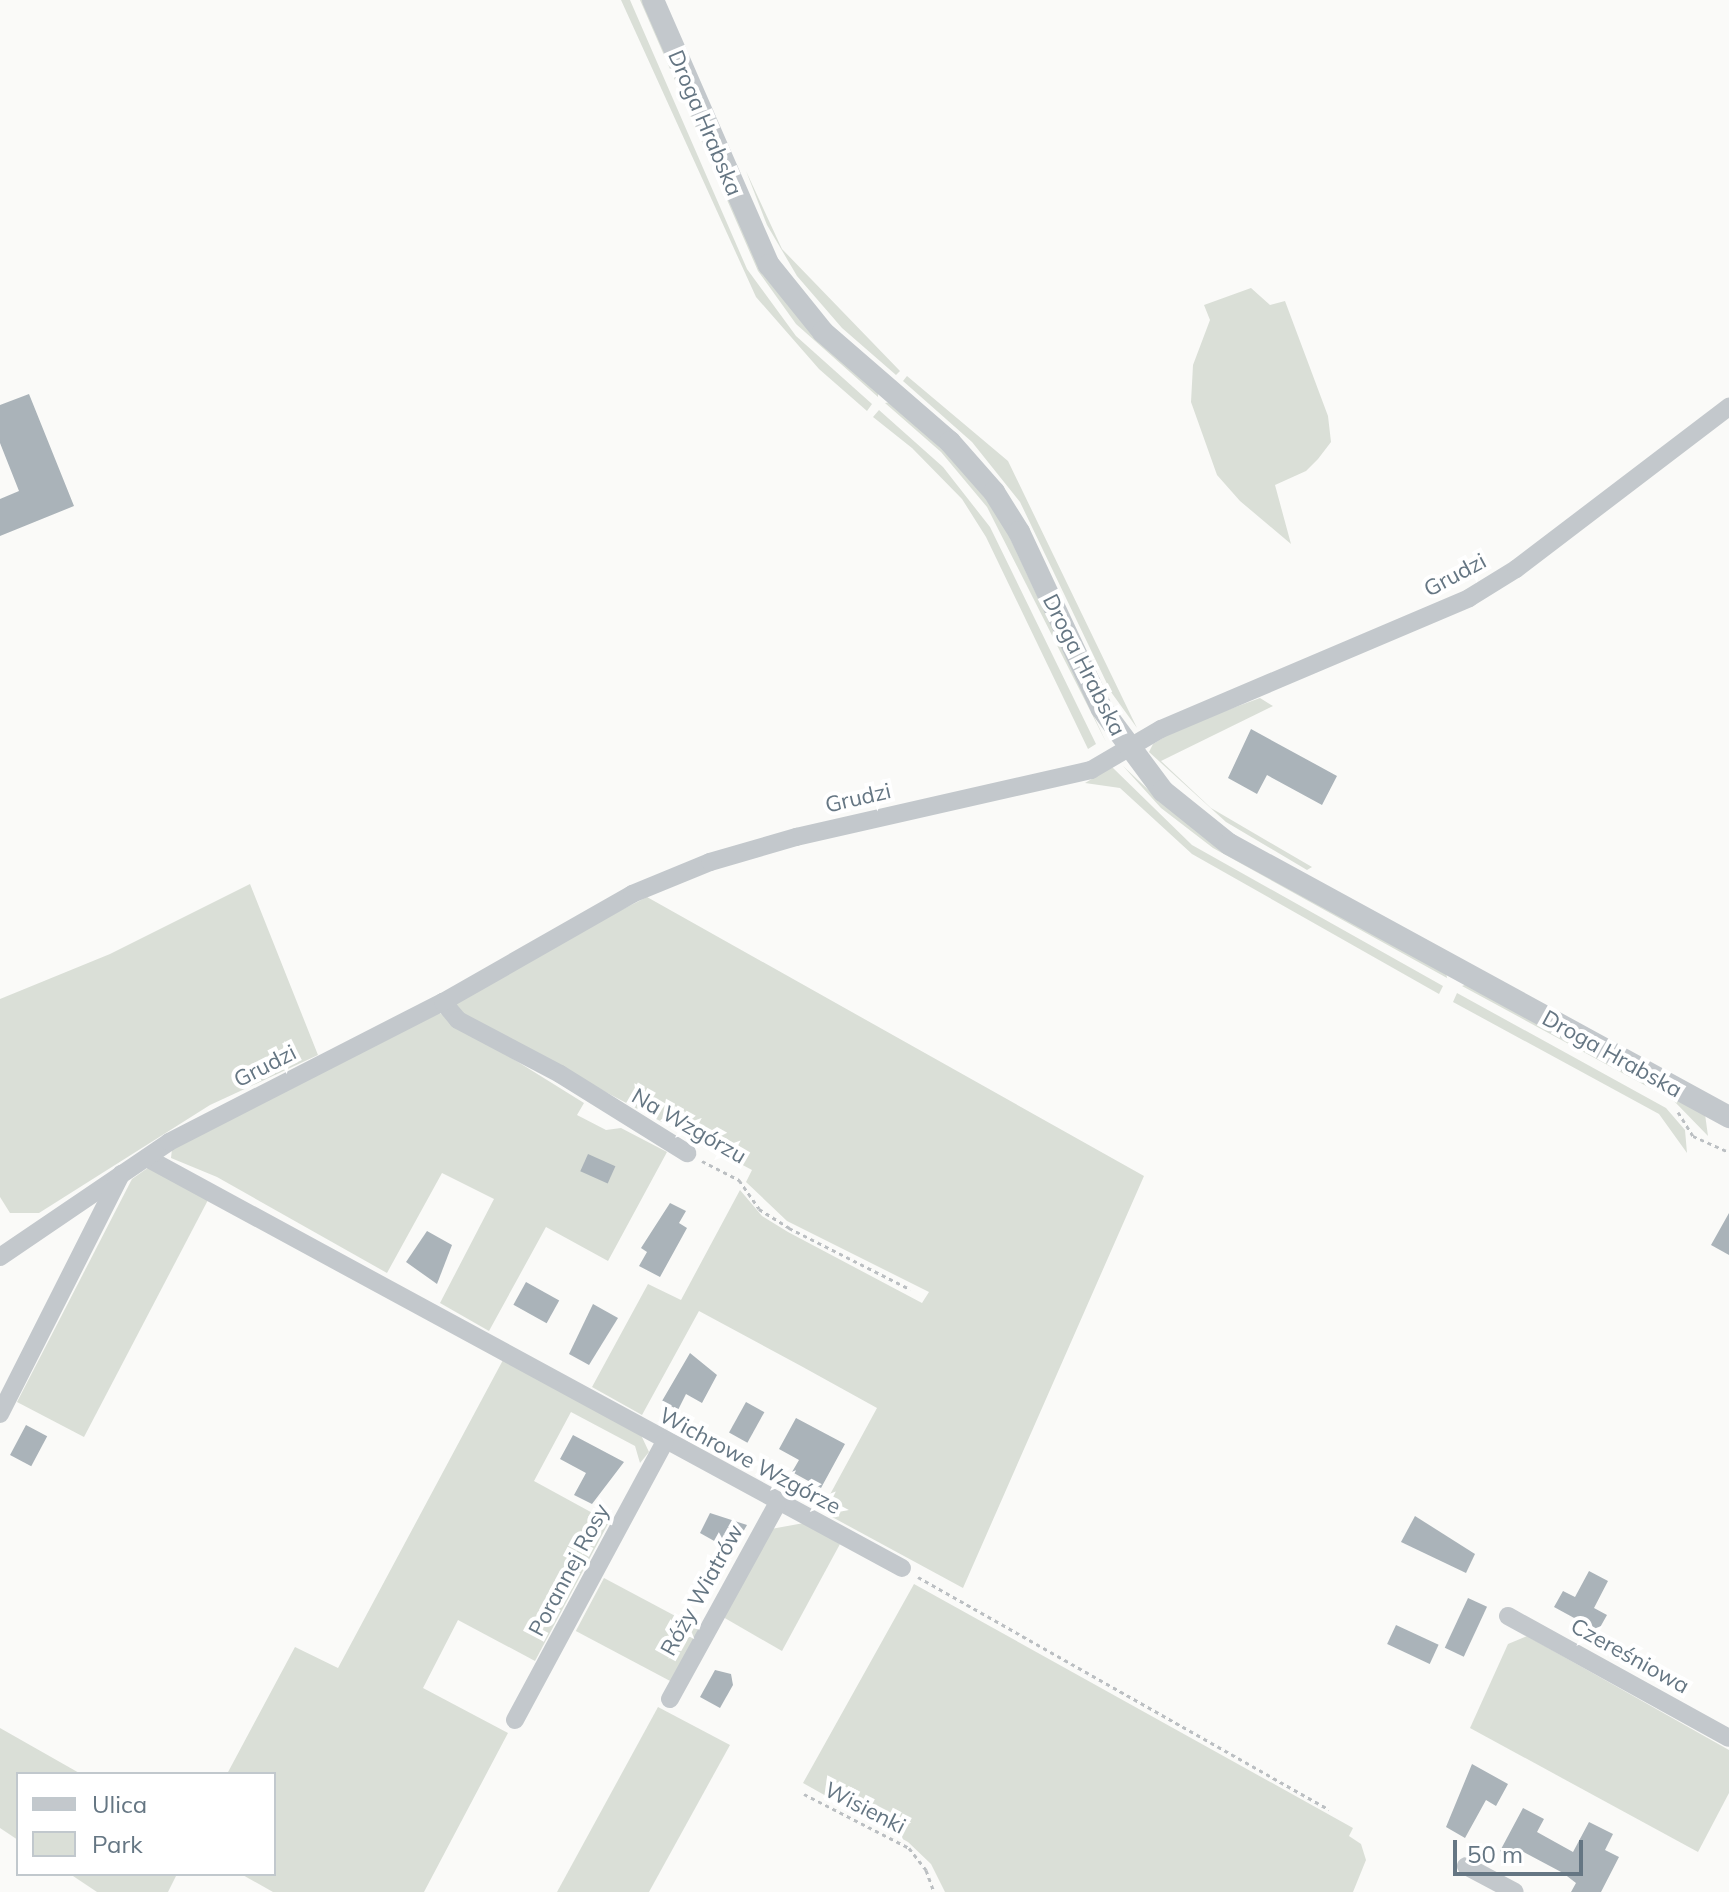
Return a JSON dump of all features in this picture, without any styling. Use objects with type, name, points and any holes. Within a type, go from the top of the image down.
[{"type":"street","name":"Droga Hrabska","points":[[653,0],[769,265],[823,332],[950,442],[994,492],[1019,532],[1082,671],[1126,748],[1172,799],[1229,844],[1729,1117]]},
{"type":"street","name":"Grudzi","points":[[0,1257],[147,1158],[443,1002],[632,894],[710,862],[796,837],[1084,772],[1126,748],[1469,598],[1516,569],[1729,407]]},
{"type":"street","name":"Na Wzgórzu","points":[[443,1002],[458,1020],[560,1074],[687,1153]]},
{"type":"street","name":"Wichrowe Wzgórze","points":[[147,1158],[664,1443],[902,1568]]},
{"type":"street","points":[[0,1414],[121,1174]]},
{"type":"street","name":"Porannej Rosy","points":[[515,1720],[664,1443]]},
{"type":"street","name":"Róży Wiatrów","points":[[670,1699],[777,1504]]},
{"type":"street","name":"Czereśniowa","points":[[1508,1616],[1729,1738]]},
{"type":"street","points":[[1466,1866],[1515,1892]]},
{"type":"path","points":[[1705,1142],[1729,1152]]},
{"type":"path","name":"Na Wzgórzu","points":[[687,1153],[739,1180],[759,1209],[789,1228],[910,1289]]},
{"type":"path","points":[[902,1568],[1329,1810]]},
{"type":"path","name":"Wisienki","points":[[804,1794],[909,1848],[926,1870],[934,1892]]},
{"type":"green space","points":[[621,0],[630,0],[747,269],[796,336],[872,404],[867,411],[819,369],[756,297]]},
{"type":"green space","points":[[640,0],[645,0],[765,273],[809,330],[878,391],[878,397],[796,324],[758,271]]},
{"type":"green space","points":[[746,171],[782,249],[900,371],[896,375],[842,328],[797,276],[767,225]]},
{"type":"green space","points":[[1251,288],[1270,305],[1285,301],[1328,416],[1331,442],[1318,459],[1306,471],[1275,485],[1291,544],[1240,501],[1217,475],[1191,402],[1193,365],[1210,320],[1204,305]]},
{"type":"green space","points":[[907,376],[1008,461],[1137,728],[1111,692],[1020,502],[972,442],[903,381]]},
{"type":"green space","points":[[891,402],[961,467],[1001,519],[1106,742],[987,507],[941,452],[885,403]]},
{"type":"green space","points":[[879,410],[943,467],[990,527],[1096,744],[1088,749],[986,537],[962,499],[912,448],[873,417]]},
{"type":"green space","points":[[1260,698],[1273,706],[1161,761],[1211,808],[1312,867],[1307,870],[1226,822],[1149,752],[1153,744],[1181,727]]},
{"type":"green space","points":[[1123,766],[1154,795],[1446,972],[1447,978],[1213,848],[1161,808]]},
{"type":"green space","points":[[1112,767],[1192,845],[1443,986],[1439,994],[1192,854],[1120,788],[1085,783]]},
{"type":"green space","points":[[250,884],[318,1055],[210,1105],[39,1213],[10,1213],[0,1197],[0,999],[110,954]]},
{"type":"green space","points":[[647,897],[1144,1176],[963,1588],[821,1511],[877,1408],[801,1366],[699,1311],[642,1415],[592,1387],[648,1284],[681,1300],[740,1190],[762,1216],[788,1232],[922,1303],[929,1292],[787,1221],[746,1182],[752,1170],[463,1016],[453,1004],[553,944]]},
{"type":"green space","points":[[1467,984],[1705,1114],[1708,1136],[1674,1101],[1462,986]]},
{"type":"green space","points":[[1457,993],[1666,1108],[1685,1130],[1687,1153],[1659,1114],[1453,1002]]},
{"type":"green space","points":[[438,1012],[584,1103],[577,1115],[606,1130],[621,1128],[667,1152],[608,1261],[546,1227],[489,1331],[440,1303],[494,1199],[442,1173],[387,1273],[217,1177],[171,1158],[172,1149]]},
{"type":"green space","points":[[149,1167],[208,1200],[84,1437],[17,1402],[132,1179]]},
{"type":"green space","points":[[503,1360],[641,1435],[649,1452],[640,1463],[635,1446],[571,1412],[534,1481],[609,1522],[535,1661],[458,1620],[423,1688],[508,1733],[424,1892],[273,1892],[245,1876],[276,1876],[276,1772],[228,1772],[295,1647],[338,1668]]},
{"type":"green space","points":[[804,1523],[840,1544],[782,1651],[723,1617],[771,1529]]},
{"type":"green space","points":[[604,1578],[701,1630],[673,1683],[576,1631]]},
{"type":"green space","points":[[914,1584],[1353,1828],[1349,1836],[1361,1844],[1366,1860],[1353,1892],[945,1892],[931,1864],[908,1842],[803,1783]]},
{"type":"green space","points":[[1527,1636],[1729,1750],[1729,1793],[1698,1852],[1470,1728],[1508,1644]]},
{"type":"green space","points":[[658,1707],[730,1745],[649,1892],[557,1892]]},
{"type":"green space","points":[[0,1728],[77,1772],[16,1772],[16,1839],[0,1828]]},
{"type":"green space","points":[[73,1876],[176,1876],[168,1892],[97,1892]]},
{"type":"building","points":[[29,394],[74,506],[0,536],[0,499],[19,491],[0,443],[0,405]]},
{"type":"building","points":[[1251,729],[1337,776],[1322,805],[1267,775],[1257,794],[1228,778]]},
{"type":"building","points":[[588,1154],[615,1166],[608,1184],[580,1171]]},
{"type":"building","points":[[670,1203],[686,1211],[679,1223],[687,1228],[660,1277],[639,1266],[647,1252],[641,1248]]},
{"type":"building","points":[[1729,1213],[1729,1255],[1711,1245]]},
{"type":"building","points":[[427,1231],[452,1245],[437,1284],[406,1262]]},
{"type":"building","points":[[526,1282],[559,1300],[547,1323],[513,1305]]},
{"type":"building","points":[[593,1304],[618,1318],[589,1365],[569,1354]]},
{"type":"building","points":[[690,1353],[717,1375],[702,1403],[686,1394],[678,1410],[662,1401]]},
{"type":"building","points":[[746,1402],[764,1412],[747,1443],[729,1433]]},
{"type":"building","points":[[796,1418],[845,1444],[821,1488],[792,1472],[799,1460],[779,1449]]},
{"type":"building","points":[[26,1425],[47,1436],[31,1466],[10,1455]]},
{"type":"building","points":[[573,1435],[624,1462],[592,1504],[574,1495],[586,1473],[560,1459]]},
{"type":"building","points":[[710,1513],[747,1525],[732,1551],[700,1533]]},
{"type":"building","points":[[1415,1516],[1475,1554],[1466,1573],[1401,1542]]},
{"type":"building","points":[[1589,1571],[1608,1581],[1594,1608],[1607,1615],[1598,1631],[1554,1607],[1563,1591],[1575,1597]]},
{"type":"building","points":[[1468,1598],[1487,1607],[1464,1657],[1445,1648]]},
{"type":"building","points":[[1396,1625],[1439,1645],[1430,1664],[1387,1644]]},
{"type":"building","points":[[715,1670],[731,1674],[733,1685],[720,1708],[700,1697]]},
{"type":"building","points":[[1472,1764],[1508,1784],[1496,1806],[1486,1800],[1465,1838],[1446,1827]]},
{"type":"building","points":[[1523,1808],[1544,1819],[1537,1832],[1573,1852],[1589,1822],[1613,1834],[1605,1850],[1619,1857],[1601,1892],[1571,1892],[1576,1883],[1563,1873],[1520,1850],[1515,1859],[1500,1851]]}]
